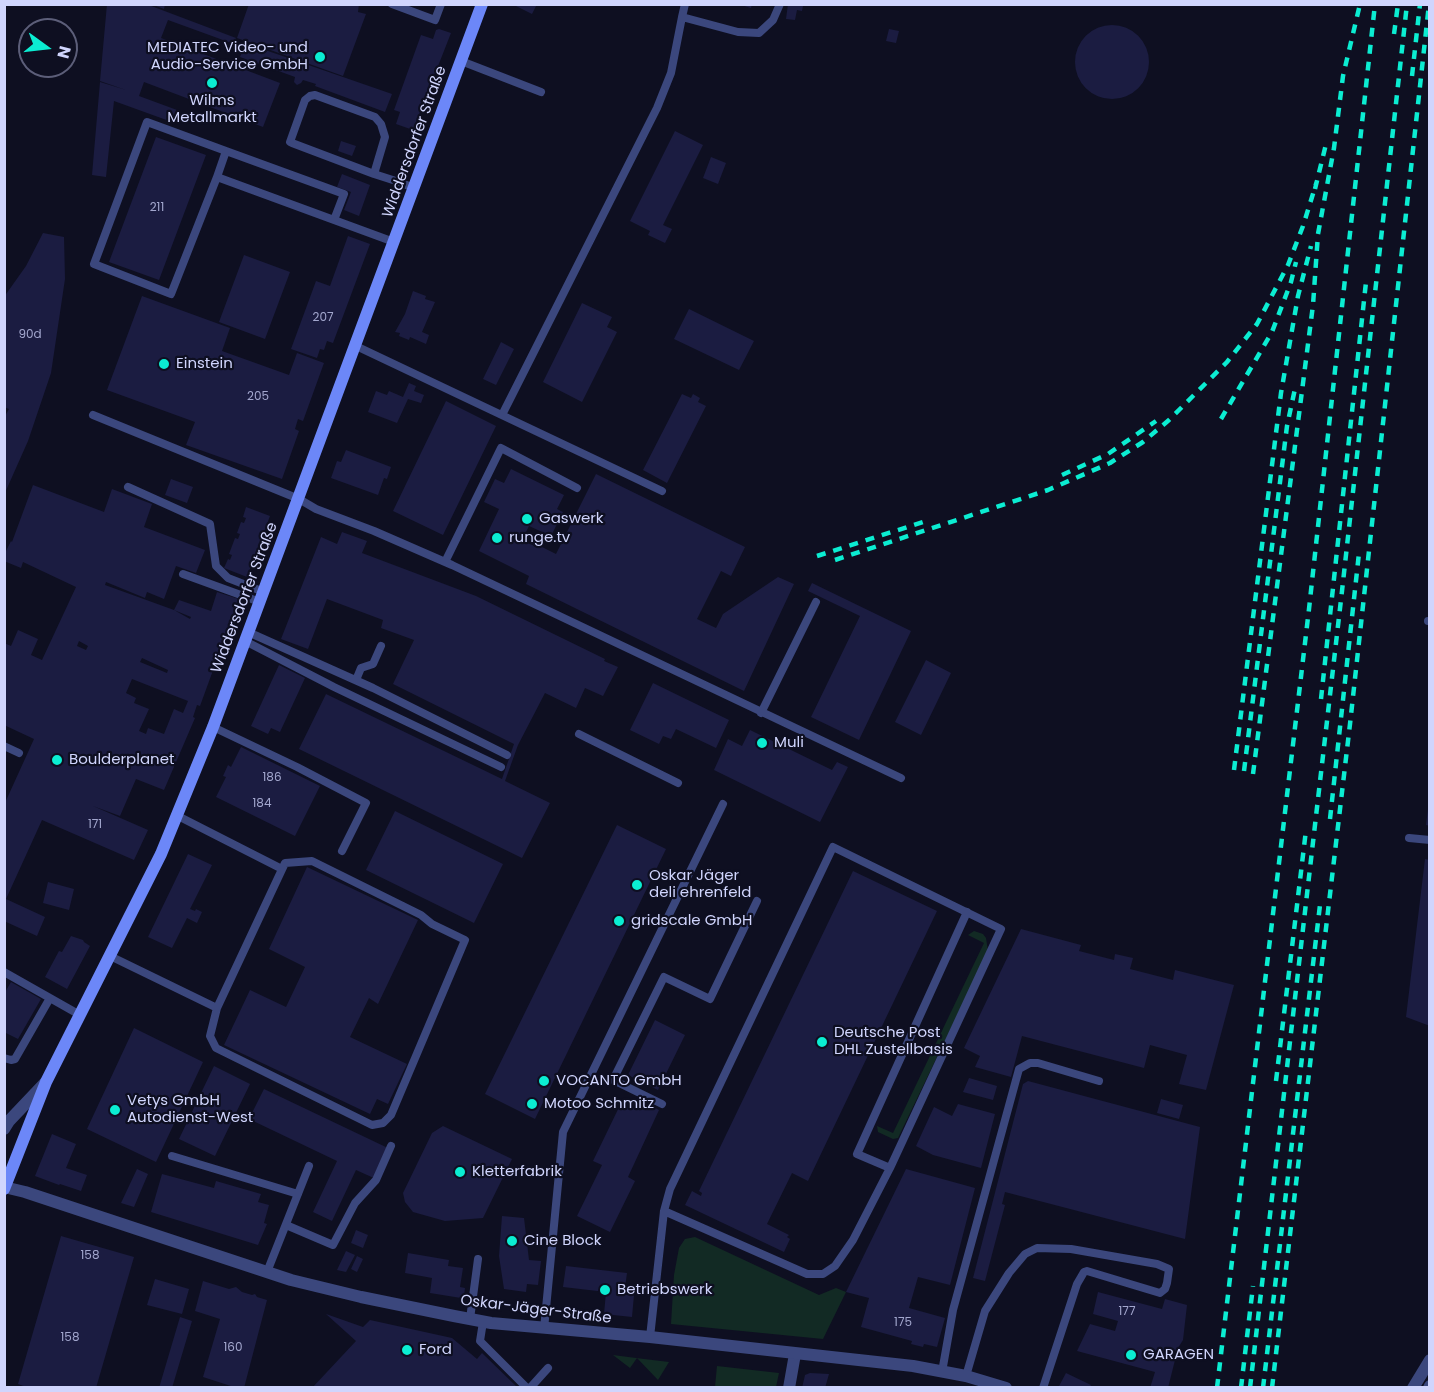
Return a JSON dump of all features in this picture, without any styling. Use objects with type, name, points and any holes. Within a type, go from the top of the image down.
[{"type":"main road","name":"Widdersdorfer Straße","points":[[5,1188],[46,1082],[161,854],[213,727],[482,4]]},
{"type":"street","points":[[5,1128],[46,1082]]},
{"type":"street","name":"Oskar-Jäger-Straße","points":[[5,1188],[267,1272],[361,1297],[483,1322],[650,1337],[913,1366],[966,1376],[1006,1388]]},
{"type":"street","points":[[789,1388],[795,1354]]},
{"type":"street","points":[[1413,1388],[1430,1360]]},
{"type":"lane","points":[[392,4],[435,20],[441,4]]},
{"type":"lane","points":[[502,415],[657,108],[671,73],[685,4]]},
{"type":"lane","points":[[682,17],[738,32],[759,33],[773,20],[780,4]]},
{"type":"lane","points":[[461,61],[541,92]]},
{"type":"lane","points":[[374,174],[385,137],[381,124],[375,117],[315,95],[305,100],[290,142],[374,174],[414,188]]},
{"type":"lane","points":[[226,151],[171,294],[94,264],[147,122],[226,151],[344,195],[334,220]]},
{"type":"lane","points":[[217,177],[394,242]]},
{"type":"lane","points":[[356,346],[662,491]]},
{"type":"lane","points":[[93,416],[299,499],[445,562],[761,713],[849,754],[861,757],[901,778]]},
{"type":"lane","points":[[445,562],[501,448],[577,488]]},
{"type":"lane","points":[[128,487],[210,524],[216,566],[228,578],[262,597]]},
{"type":"lane","points":[[183,574],[262,597]]},
{"type":"lane","points":[[761,713],[816,602]]},
{"type":"lane","points":[[247,637],[356,680],[507,755]]},
{"type":"lane","points":[[247,637],[334,687],[501,767]]},
{"type":"lane","points":[[356,680],[361,668],[373,664],[381,646]]},
{"type":"lane","points":[[213,727],[366,803],[342,851]]},
{"type":"lane","points":[[579,734],[678,783]]},
{"type":"lane","points":[[4,746],[19,753]]},
{"type":"lane","points":[[544,1329],[564,1132],[576,1102],[630,997],[723,804]]},
{"type":"lane","points":[[176,815],[282,869]]},
{"type":"lane","points":[[1409,838],[1430,840]]},
{"type":"lane","points":[[650,1337],[664,1211],[670,1189],[833,847],[1001,929],[890,1168],[854,1240],[835,1266],[823,1274],[807,1274],[664,1211]]},
{"type":"lane","points":[[312,861],[421,915],[432,924],[465,940],[391,1115],[383,1123],[372,1125],[216,1048],[210,1036],[217,1008],[285,863],[312,861]]},
{"type":"lane","points":[[662,1104],[612,1080],[664,977],[710,999],[757,902]]},
{"type":"lane","points":[[890,1168],[857,1154],[967,912]]},
{"type":"lane","points":[[110,956],[217,1008]]},
{"type":"lane","points":[[4,972],[80,1015]]},
{"type":"lane","points":[[4,1058],[15,1059],[50,998]]},
{"type":"lane","points":[[942,1372],[956,1299],[1019,1069],[1030,1063],[1038,1064],[1099,1080]]},
{"type":"lane","points":[[286,1225],[333,1245],[355,1203],[375,1180],[392,1146]]},
{"type":"lane","points":[[172,1156],[298,1194]]},
{"type":"lane","points":[[267,1272],[309,1166]]},
{"type":"lane","points":[[966,1376],[985,1311],[1009,1273],[1025,1254],[1037,1248],[1071,1249],[1157,1264],[1169,1269],[1165,1289],[1160,1293],[1088,1271],[1083,1272],[1043,1388]]},
{"type":"lane","points":[[470,1319],[478,1259]]},
{"type":"lane","points":[[483,1322],[480,1341],[528,1388],[548,1368]]},
{"type":"green space","points":[[974,931],[983,934],[986,938],[988,951],[898,1138],[893,1139],[878,1132],[877,1126],[893,1133],[984,943],[968,935]]},
{"type":"green space","points":[[695,1237],[819,1295],[836,1288],[846,1292],[823,1339],[671,1324],[674,1275],[679,1248],[685,1239]]},
{"type":"green space","points":[[613,1355],[636,1358],[637,1358],[630,1368]]},
{"type":"green space","points":[[637,1358],[669,1362],[658,1380]]},
{"type":"green space","points":[[717,1366],[779,1373],[776,1387],[715,1387]]},
{"type":"building","points":[[107,4],[146,4],[236,38],[234,44],[168,20],[161,38],[280,83],[263,127],[144,82],[139,96],[177,110],[172,122],[114,101],[106,177],[92,175],[100,82],[126,90],[100,81]]},
{"type":"building","points":[[151,4],[165,4],[164,9]]},
{"type":"building","name":"MEDIATEC Video- und Audio-Service GmbH","points":[[249,4],[359,4],[358,12],[366,14],[343,76],[237,38]]},
{"type":"building","points":[[512,4],[537,4],[532,14]]},
{"type":"building","points":[[738,4],[752,4],[751,8]]},
{"type":"building","points":[[788,4],[803,6],[802,11],[797,10],[795,20],[786,19]]},
{"type":"building","points":[[1112,25],[1126,28],[1138,36],[1146,48],[1149,62],[1146,76],[1138,88],[1126,96],[1112,99],[1098,96],[1086,88],[1078,76],[1075,62],[1078,48],[1086,36],[1098,28]]},
{"type":"building","points":[[889,29],[899,31],[896,43],[886,41]]},
{"type":"building","points":[[436,30],[451,33],[413,130],[396,124],[400,112],[394,110],[421,35],[433,39]]},
{"type":"building","points":[[245,43],[392,94],[385,112],[303,80],[297,85],[294,82],[295,77],[240,57]]},
{"type":"building","points":[[675,131],[703,145],[663,225],[672,229],[665,243],[648,235],[650,231],[630,221]]},
{"type":"building","points":[[156,137],[206,155],[159,280],[109,262]]},
{"type":"building","points":[[341,141],[356,146],[352,156],[338,151]]},
{"type":"building","points":[[711,157],[726,163],[718,184],[703,178]]},
{"type":"building","points":[[342,174],[370,185],[359,216],[344,210],[351,192],[337,187]]},
{"type":"building","points":[[43,233],[64,237],[65,279],[51,373],[28,441],[4,495],[4,418],[9,409],[4,407],[4,297],[26,266]]},
{"type":"building","points":[[348,236],[370,244],[333,343],[327,341],[324,350],[320,349],[317,358],[291,349],[316,281],[330,286]]},
{"type":"building","points":[[244,255],[290,272],[265,339],[219,322]]},
{"type":"building","points":[[413,291],[435,302],[422,332],[429,335],[426,344],[410,337],[409,340],[395,332],[405,314]]},
{"type":"building","points":[[142,296],[230,328],[222,351],[289,375],[297,353],[324,363],[303,421],[298,419],[295,429],[299,431],[282,479],[186,445],[195,422],[107,390]]},
{"type":"building","points":[[582,303],[612,317],[607,327],[617,332],[582,402],[543,382]]},
{"type":"building","points":[[689,309],[754,341],[739,370],[674,339]]},
{"type":"building","points":[[501,342],[514,349],[496,385],[483,379]]},
{"type":"building","points":[[409,383],[416,386],[414,391],[424,395],[421,403],[408,399],[397,423],[368,412],[376,391],[387,395],[389,391],[403,397]]},
{"type":"building","points":[[682,394],[691,398],[693,394],[700,398],[698,402],[706,406],[667,483],[643,470]]},
{"type":"building","points":[[446,401],[496,426],[443,535],[393,511]]},
{"type":"building","points":[[346,450],[391,467],[378,495],[331,478],[337,461],[341,462]]},
{"type":"building","points":[[511,469],[564,495],[557,509],[563,512],[551,536],[529,526],[521,542],[537,547],[538,545],[556,554],[596,474],[745,547],[731,576],[721,571],[697,619],[716,628],[723,614],[778,577],[794,584],[744,691],[526,584],[529,576],[479,551],[499,509],[484,502],[495,479],[504,483]]},
{"type":"building","points":[[171,479],[193,487],[187,503],[165,495]]},
{"type":"building","points":[[33,485],[104,512],[112,489],[152,504],[144,527],[205,550],[196,573],[176,566],[164,599],[147,592],[145,598],[106,582],[105,585],[174,610],[179,600],[211,611],[217,592],[239,599],[200,706],[197,705],[193,717],[195,718],[164,790],[136,779],[120,816],[93,806],[148,830],[134,860],[42,820],[6,899],[45,917],[37,936],[4,921],[4,805],[34,739],[4,725],[4,643],[11,646],[18,630],[38,639],[31,655],[42,660],[76,587],[23,562],[21,568],[4,561],[4,555],[12,542]],"holes":[[[79,641],[88,646],[86,650],[77,646]],[[142,658],[168,670],[167,673],[140,662]],[[132,679],[188,701],[183,713],[174,709],[164,734],[148,728],[146,734],[139,731],[149,709],[134,703],[136,698],[126,693]]]},
{"type":"building","points":[[246,507],[270,516],[247,577],[224,568],[232,555],[229,554],[235,538],[238,539],[240,534],[237,533],[241,522],[244,523],[246,518],[243,517]]},
{"type":"building","points":[[342,532],[367,541],[362,553],[476,596],[618,667],[603,696],[585,688],[576,708],[545,693],[518,745],[505,781],[550,803],[522,858],[299,749],[326,694],[502,779],[514,744],[393,684],[414,640],[381,628],[383,620],[327,599],[308,649],[281,639],[321,537],[337,544]]},
{"type":"building","points":[[812,583],[911,631],[859,740],[811,717],[860,616],[808,591]]},
{"type":"building","points":[[926,660],[951,673],[921,735],[895,722]]},
{"type":"building","points":[[279,665],[305,678],[280,732],[271,728],[268,734],[251,726]]},
{"type":"building","points":[[653,683],[729,720],[716,748],[676,729],[671,739],[663,736],[659,744],[630,730]]},
{"type":"building","points":[[750,730],[832,770],[837,762],[848,767],[820,822],[714,770],[728,739],[742,746]]},
{"type":"building","points":[[241,747],[320,786],[295,836],[216,797],[226,777],[223,776],[228,765],[231,767]]},
{"type":"building","points":[[1428,809],[1430,809],[1430,826],[1426,825]]},
{"type":"building","points":[[395,811],[503,864],[474,923],[366,870]]},
{"type":"building","points":[[617,825],[666,849],[535,1119],[485,1094]]},
{"type":"building","points":[[188,854],[212,865],[190,909],[202,912],[197,923],[187,918],[172,948],[148,937]]},
{"type":"building","points":[[1425,859],[1430,860],[1430,1026],[1406,1017]]},
{"type":"building","points":[[307,867],[418,920],[378,1004],[369,998],[350,1037],[407,1064],[388,1104],[377,1099],[370,1114],[224,1045],[250,990],[286,1007],[305,967],[269,949]]},
{"type":"building","name":"Deutsche Post DHL Zustellbasis","points":[[853,871],[937,911],[808,1181],[792,1173],[767,1224],[789,1235],[787,1237],[790,1239],[784,1252],[685,1205],[692,1191],[701,1196],[702,1193],[699,1191]]},
{"type":"building","points":[[48,882],[74,889],[69,910],[43,903]]},
{"type":"building","points":[[1021,929],[1081,945],[1079,951],[1114,960],[1115,954],[1133,958],[1130,969],[1173,980],[1175,970],[1234,985],[1206,1090],[1179,1084],[1187,1055],[1150,1045],[1144,1068],[1022,1036],[1011,1077],[975,1067],[980,1056],[964,1048]]},
{"type":"building","points":[[71,936],[83,940],[90,946],[67,989],[45,977],[59,951],[62,952]]},
{"type":"building","points":[[11,982],[41,999],[18,1039],[4,1032],[4,994]]},
{"type":"building","points":[[655,1020],[685,1035],[658,1090],[628,1075]]},
{"type":"building","points":[[134,1028],[203,1062],[156,1162],[87,1129]]},
{"type":"building","points":[[214,1066],[250,1084],[215,1156],[179,1139]]},
{"type":"building","points":[[969,1078],[997,1086],[993,1100],[963,1092]]},
{"type":"building","points":[[1028,1081],[1200,1127],[1185,1239],[1005,1192],[1002,1204],[1005,1205],[985,1281],[973,1278],[1023,1084]]},
{"type":"building","points":[[264,1089],[390,1149],[376,1179],[356,1170],[332,1221],[313,1212],[337,1161],[249,1119]]},
{"type":"building","points":[[623,1099],[643,1108],[646,1103],[659,1110],[628,1177],[635,1181],[610,1232],[577,1216],[602,1165],[593,1161]]},
{"type":"building","points":[[1161,1099],[1183,1105],[1179,1119],[1157,1113]]},
{"type":"building","points":[[958,1104],[995,1114],[981,1168],[933,1155],[916,1146],[934,1107],[952,1116]]},
{"type":"building","name":"Kletterfabrik","points":[[443,1126],[512,1159],[483,1218],[445,1221],[413,1212],[405,1202],[403,1193],[432,1133]]},
{"type":"building","points":[[52,1134],[76,1144],[66,1168],[87,1175],[81,1191],[35,1176]]},
{"type":"building","points":[[137,1169],[148,1174],[134,1207],[121,1203]]},
{"type":"building","points":[[906,1169],[975,1188],[950,1285],[918,1277],[909,1308],[945,1318],[937,1347],[911,1344],[912,1341],[861,1327],[869,1298],[846,1292]]},
{"type":"building","points":[[162,1174],[214,1188],[216,1181],[261,1194],[258,1202],[269,1205],[264,1223],[267,1224],[258,1245],[151,1212]]},
{"type":"building","points":[[502,1216],[524,1218],[529,1260],[541,1261],[538,1285],[527,1284],[526,1292],[504,1289],[499,1256]]},
{"type":"building","points":[[356,1230],[368,1235],[363,1248],[351,1243]]},
{"type":"building","points":[[61,1236],[134,1257],[96,1388],[29,1388],[18,1384]]},
{"type":"building","points":[[346,1251],[355,1255],[346,1272],[337,1270]]},
{"type":"building","points":[[408,1253],[449,1260],[448,1266],[463,1268],[460,1287],[465,1288],[464,1296],[461,1298],[430,1293],[432,1278],[405,1273]]},
{"type":"building","points":[[357,1256],[363,1259],[357,1272],[351,1269]]},
{"type":"building","name":"Betriebswerk","points":[[566,1266],[627,1273],[624,1295],[634,1295],[632,1317],[604,1314],[606,1292],[563,1287]]},
{"type":"building","points":[[155,1279],[189,1289],[182,1314],[147,1305]]},
{"type":"building","points":[[203,1281],[229,1289],[236,1287],[242,1292],[255,1294],[267,1300],[244,1388],[237,1388],[203,1377],[220,1319],[195,1311]]},
{"type":"building","points":[[1098,1292],[1162,1309],[1165,1299],[1187,1305],[1183,1340],[1178,1348],[1168,1388],[1150,1388],[1155,1372],[1077,1351],[1090,1324],[1115,1331],[1118,1321],[1093,1314]]},
{"type":"building","name":"Ford","points":[[326,1314],[363,1327],[370,1320],[452,1338],[477,1359],[482,1353],[518,1388],[312,1388],[356,1341]]},
{"type":"building","points":[[180,1317],[192,1321],[172,1388],[159,1388]]},
{"type":"building","points":[[1066,1373],[1091,1385],[1089,1388],[1058,1388]]},
{"type":"building","points":[[829,1374],[825,1388],[802,1388],[805,1375]]},
{"type":"railway","points":[[1253,774],[1313,305],[1318,234],[1334,148],[1343,76],[1360,4]]},
{"type":"railway","points":[[1217,1388],[1309,609],[1375,4]]},
{"type":"railway","points":[[1394,34],[1398,4]]},
{"type":"railway","points":[[1250,1388],[1407,4]]},
{"type":"railway","points":[[1412,76],[1420,4]]},
{"type":"railway","points":[[1272,1388],[1350,724],[1429,4]]},
{"type":"railway","points":[[1315,189],[1327,140]]},
{"type":"railway","points":[[835,560],[1048,490],[1110,463],[1143,442],[1169,420],[1227,362],[1257,324],[1288,265],[1317,181]]},
{"type":"railway","points":[[1234,770],[1281,393],[1298,296],[1311,246]]},
{"type":"railway","points":[[1221,419],[1272,332],[1296,262]]},
{"type":"railway","points":[[1321,699],[1366,282]]},
{"type":"railway","points":[[1244,771],[1287,426],[1296,384]]},
{"type":"railway","points":[[1062,475],[1108,454],[1156,421]]},
{"type":"railway","points":[[817,556],[923,522]]},
{"type":"railway","points":[[1330,819],[1359,553]]},
{"type":"railway","points":[[1276,1081],[1306,830]]},
{"type":"railway","points":[[1263,1388],[1320,905]]},
{"type":"railway","points":[[1241,1388],[1253,1286]]},
{"type":"place","name":"MEDIATEC Video- und Audio-Service GmbH","points":[[320,57]]},
{"type":"place","name":"Wilms Metallmarkt","points":[[212,83]]},
{"type":"place","name":"Einstein","points":[[164,364]]},
{"type":"place","name":"Gaswerk","points":[[527,519]]},
{"type":"place","name":"runge.tv","points":[[497,538]]},
{"type":"place","name":"Muli","points":[[762,743]]},
{"type":"place","name":"Boulderplanet","points":[[57,760]]},
{"type":"place","name":"Oskar Jäger deli ehrenfeld","points":[[637,885]]},
{"type":"place","name":"gridscale GmbH","points":[[619,921]]},
{"type":"place","name":"Deutsche Post DHL Zustellbasis","points":[[822,1042]]},
{"type":"place","name":"VOCANTO GmbH","points":[[544,1081]]},
{"type":"place","name":"Motoo Schmitz","points":[[532,1104]]},
{"type":"place","name":"Vetys GmbH Autodienst-West","points":[[115,1110]]},
{"type":"place","name":"Kletterfabrik","points":[[460,1172]]},
{"type":"place","name":"Cine Block","points":[[512,1241]]},
{"type":"place","name":"Betriebswerk","points":[[605,1290]]},
{"type":"place","name":"Ford","points":[[407,1350]]},
{"type":"place","name":"GARAGEN","points":[[1131,1355]]}]
